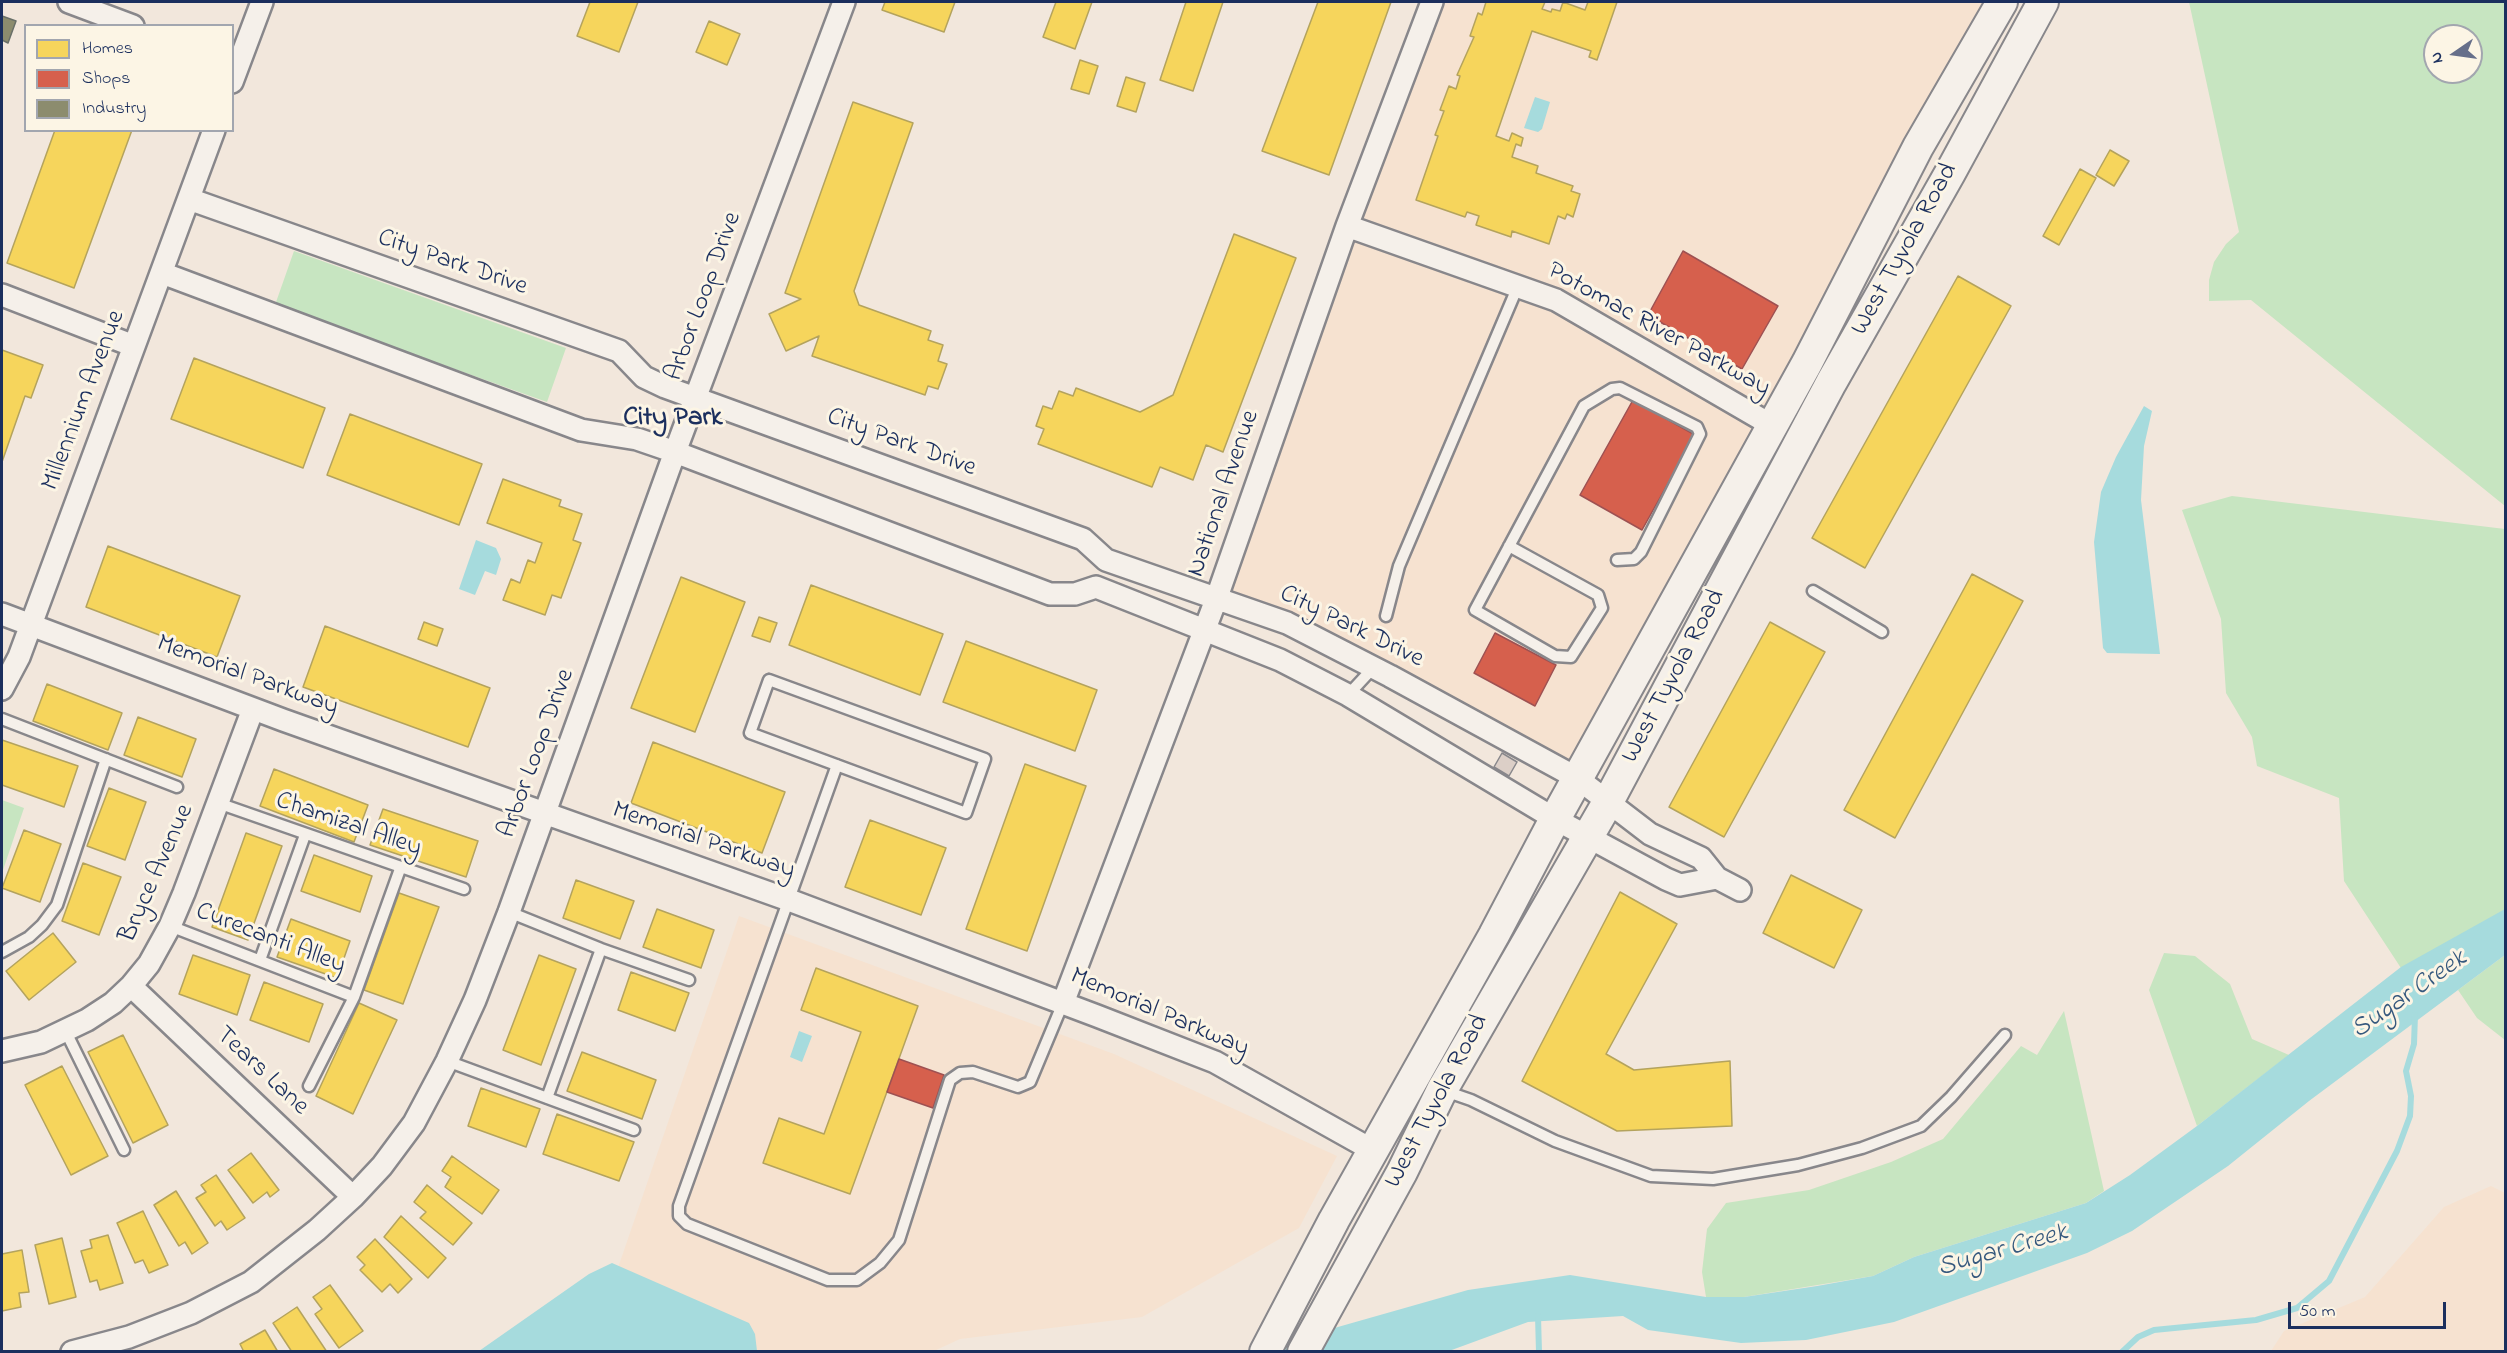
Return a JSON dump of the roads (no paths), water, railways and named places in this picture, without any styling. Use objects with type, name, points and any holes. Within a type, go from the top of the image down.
[{"type":"main road","name":"West Tyvola Road","points":[[1265,1352],[1494,935],[1577,778],[1773,426],[1918,147],[2002,2]]},
{"type":"main road","name":"West Tyvola Road","points":[[1303,1352],[1402,1172],[1442,1090],[1608,802],[1831,383],[1950,173],[2043,2]]},
{"type":"street","points":[[69,2],[128,24]]},
{"type":"street","points":[[235,70],[262,2]]},
{"type":"street","name":"Arbor Loop Drive","points":[[72,1352],[129,1337],[160,1325],[251,1282],[317,1230],[352,1197],[382,1166],[414,1123],[447,1061],[475,1000],[509,912],[675,452],[844,2]]},
{"type":"street","name":"National Avenue","points":[[1063,1003],[1217,597],[1347,226],[1432,2]]},
{"type":"street","name":"Millennium Avenue","points":[[2,689],[13,671],[213,132]]},
{"type":"street","name":"City Park Drive","points":[[189,199],[619,351],[644,377],[1083,539],[1106,560],[1287,623],[1374,667],[1577,778],[1650,834],[1701,858],[1717,878]]},
{"type":"street","name":"Potomac River Parkway","points":[[1347,226],[1556,300],[1773,426]]},
{"type":"street","points":[[162,273],[581,430],[637,439],[675,452],[1050,594],[1075,594],[1096,587],[1280,660],[1348,695],[1555,819],[1680,885],[1717,878],[1740,890]]},
{"type":"street","points":[[2,295],[134,346]]},
{"type":"street","name":"Memorial Parkway","points":[[2,614],[544,814],[789,900],[1215,1062],[1374,1151]]},
{"type":"street","name":"Bryce Avenue","points":[[2,1051],[41,1042],[66,1032],[113,1003],[149,964],[170,926],[253,708]]},
{"type":"street","name":"Tears Lane","points":[[131,986],[352,1197]]},
{"type":"lane","points":[[1386,616],[1399,566],[1518,286]]},
{"type":"lane","points":[[1509,546],[1598,595],[1602,608],[1576,654],[1564,658],[1554,656],[1475,610],[1509,546],[1584,406],[1612,389],[1628,390],[1697,427],[1700,434],[1641,552],[1634,559],[1617,560]]},
{"type":"lane","points":[[1813,591],[1882,632]]},
{"type":"lane","points":[[1348,695],[1374,667]]},
{"type":"lane","points":[[769,680],[985,759],[966,813],[837,765],[750,733],[769,680]]},
{"type":"lane","points":[[2,719],[177,787]]},
{"type":"lane","points":[[2,952],[29,937],[42,925],[57,905],[106,759]]},
{"type":"lane","points":[[837,765],[679,1206],[679,1216],[687,1224],[828,1280],[857,1280],[880,1263],[899,1240],[950,1080],[960,1072],[973,1072],[1018,1087],[1030,1082],[1063,1003]]},
{"type":"lane","name":"Chamizal Alley","points":[[218,803],[400,869],[464,889]]},
{"type":"lane","points":[[260,960],[305,835]]},
{"type":"lane","points":[[309,1086],[354,997],[400,869]]},
{"type":"lane","points":[[509,912],[601,949],[688,980]]},
{"type":"lane","name":"Curecanti Alley","points":[[170,926],[354,997]]},
{"type":"lane","points":[[547,1098],[601,949]]},
{"type":"lane","points":[[66,1032],[124,1150]]},
{"type":"lane","points":[[1442,1090],[1471,1100],[1555,1141],[1651,1176],[1713,1179],[1798,1165],[1862,1148],[1921,1126],[1951,1097],[2005,1035]]},
{"type":"lane","points":[[447,1061],[634,1130]]},
{"type":"water","points":[[1535,97],[1550,102],[1542,129],[1538,132],[1524,128]]},
{"type":"water","points":[[2144,406],[2152,411],[2144,446],[2141,500],[2160,654],[2107,653],[2103,648],[2094,542],[2101,492],[2116,457]]},
{"type":"water","points":[[476,540],[496,548],[501,559],[496,575],[485,571],[475,595],[459,589]]},
{"type":"water","name":"Sugar Creek","points":[[2505,909],[2505,955],[2309,1101],[2228,1166],[2132,1231],[2087,1253],[1894,1322],[1806,1340],[1741,1343],[1648,1330],[1623,1316],[1528,1322],[1449,1351],[1250,1352],[1468,1290],[1570,1275],[1706,1297],[1744,1297],[1817,1286],[1873,1276],[1914,1257],[2086,1203],[2130,1175],[2197,1126],[2401,967]]},
{"type":"water","points":[[799,1031],[812,1036],[802,1062],[790,1057]]},
{"type":"water","points":[[612,1263],[749,1323],[755,1334],[757,1351],[479,1351],[589,1274]]},
{"type":"waterway","name":"Sugar Creek","points":[[2122,1352],[2138,1337],[2154,1330],[2256,1320],[2297,1308],[2329,1281],[2397,1151],[2410,1116],[2411,1096],[2406,1071],[2414,1044],[2415,1015]]},
{"type":"waterway","points":[[1538,1316],[1539,1352]]},
{"type":"district","name":"City Park","points":[[673,420]]}]
